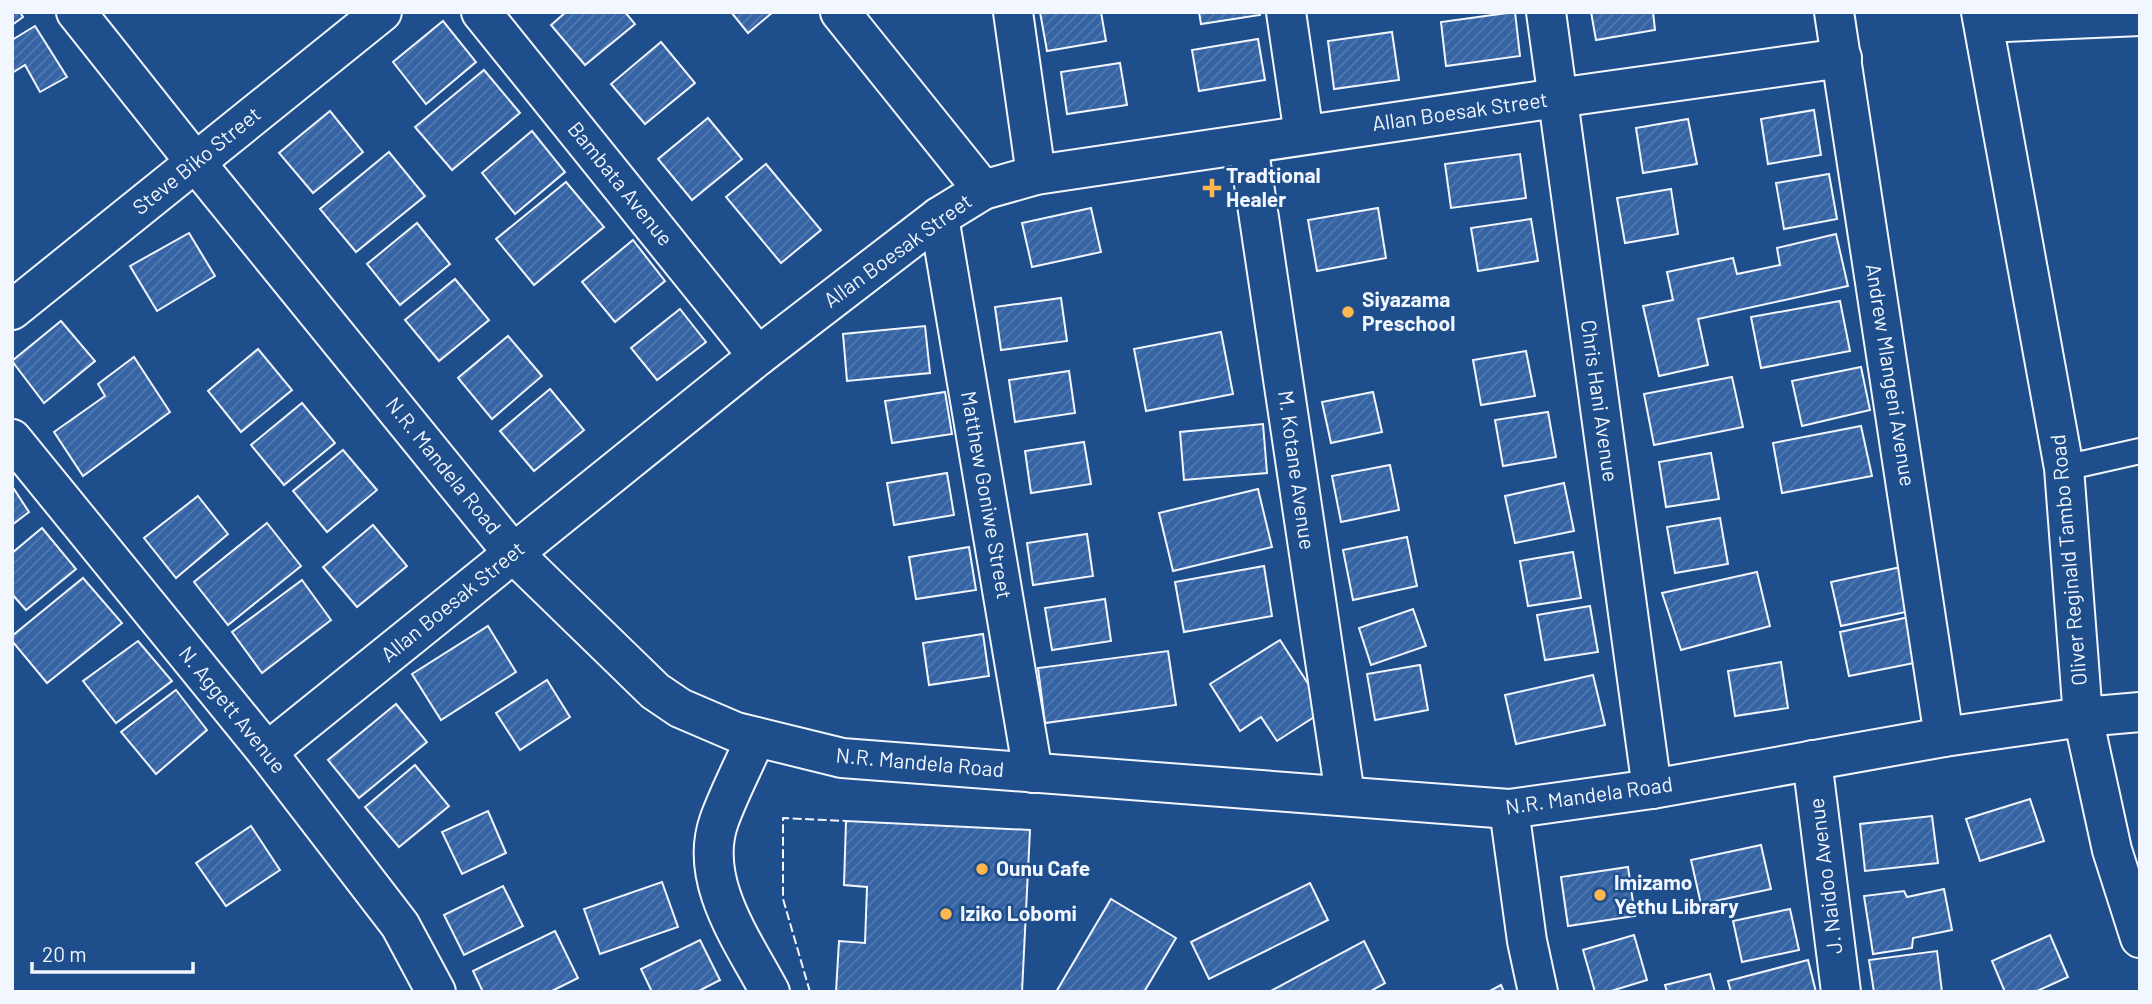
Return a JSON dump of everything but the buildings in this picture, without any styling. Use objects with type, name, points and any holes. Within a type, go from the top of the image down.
[{"type":"street","name":"N.R. Mandela Road","points":[[76,12],[513,554],[655,691],[680,708],[736,732],[842,758],[1509,809],[1652,789],[1944,737],[2083,717],[2140,712]]},
{"type":"street","name":"Steve Biko Street","points":[[12,310],[382,12]]},
{"type":"street","name":"Bambata Avenue","points":[[481,12],[758,356]]},
{"type":"street","points":[[840,12],[983,190]]},
{"type":"street","points":[[1013,12],[1036,175]]},
{"type":"street","points":[[1286,12],[1304,135]]},
{"type":"street","name":"Chris Hani Avenue","points":[[1546,12],[1652,789]]},
{"type":"street","name":"Andrew Mlangeni Avenue","points":[[1834,12],[1944,737]]},
{"type":"street","points":[[1982,18],[2140,16]]},
{"type":"street","name":"Oliver Reginald Tambo Road","points":[[1982,18],[2064,468],[2083,717],[2112,850],[2140,938]]},
{"type":"street","name":"Allan Boesak Street","points":[[267,752],[758,356],[939,217],[983,190],[1036,175],[1842,58]]},
{"type":"street","name":"M. Kotane Avenue","points":[[1248,144],[1345,795]]},
{"type":"street","name":"Matthew Goniwe Street","points":[[939,217],[1033,773]]},
{"type":"street","name":"N. Aggett Avenue","points":[[12,439],[267,752],[400,925],[436,992]]},
{"type":"street","points":[[755,737],[718,823],[713,854],[716,883],[770,992]]},
{"type":"street","name":"J. Naidoo Avenue","points":[[1812,760],[1841,992]]},
{"type":"street","points":[[1509,809],[1527,941],[1538,992]]},
{"type":"lane","points":[[2064,468],[2140,451]]},
{"type":"fence","points":[[810,992],[783,899],[783,818],[846,821]]},
{"type":"place","name":"Tradtional Healer","points":[[1212,188]]},
{"type":"place","name":"Siyazama Preschool","points":[[1348,312]]},
{"type":"place","name":"Ounu Cafe","points":[[982,869]]},
{"type":"place","name":"Imizamo Yethu Library","points":[[1600,895]]},
{"type":"place","name":"Iziko Lobomi","points":[[946,914]]}]
